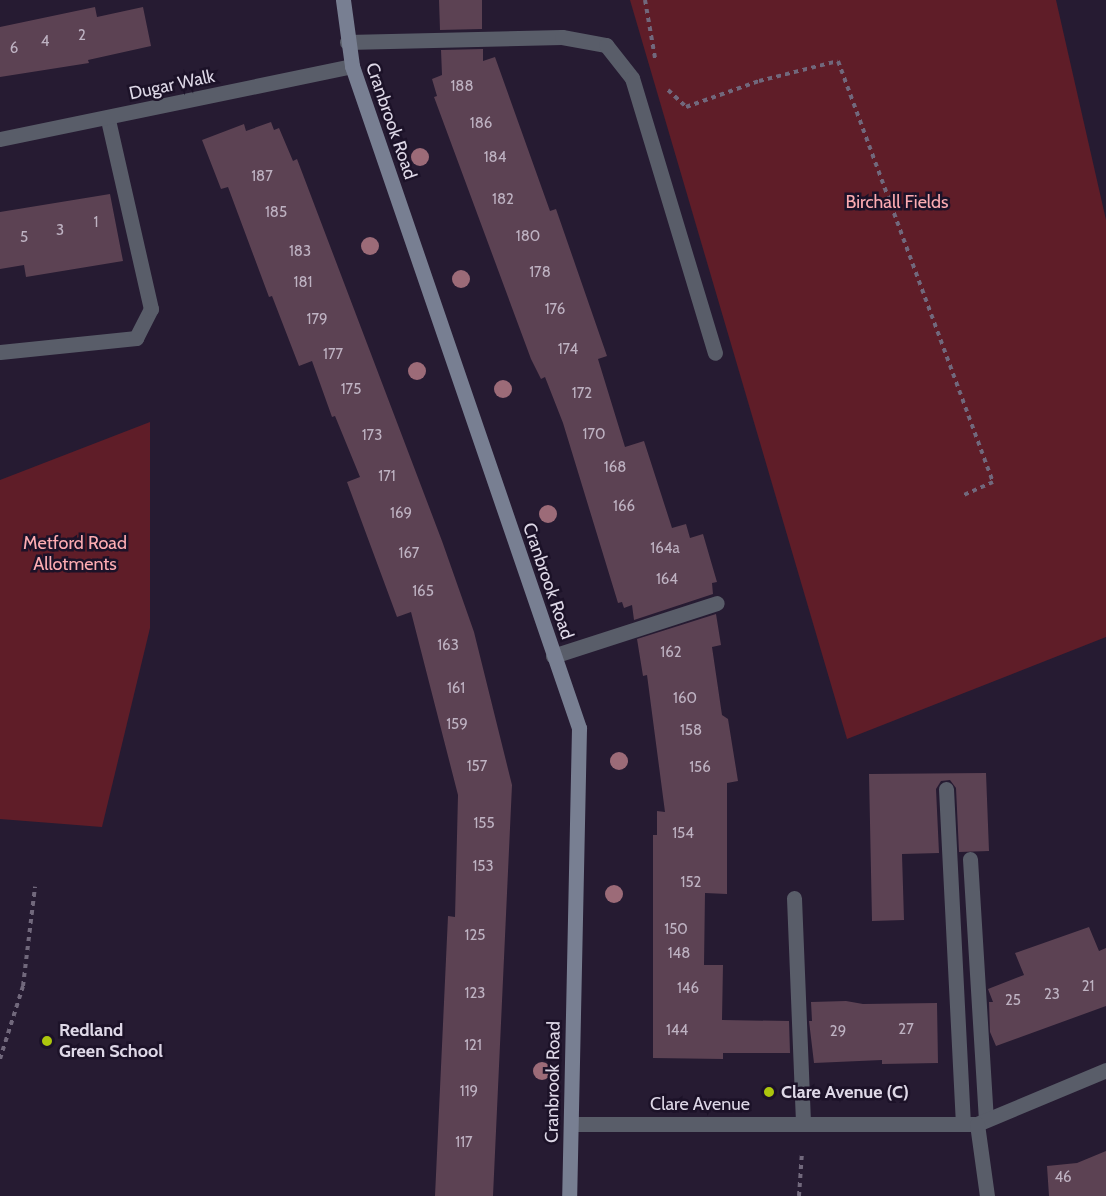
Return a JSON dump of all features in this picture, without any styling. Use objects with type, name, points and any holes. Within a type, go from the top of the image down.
[{"type":"main road","name":"Cranbrook Road","points":[[344,0],[347,42],[352,66],[579,728],[569,1196]]},
{"type":"street","points":[[347,42],[562,37],[606,45],[632,78],[715,353]]},
{"type":"street","name":"Dugar Walk","points":[[0,139],[108,119],[352,66]]},
{"type":"street","points":[[0,352],[136,338],[151,309],[108,119]]},
{"type":"street","points":[[553,656],[717,603]]},
{"type":"street","points":[[946,789],[976,1122],[987,1196]]},
{"type":"street","points":[[970,859],[976,1122]]},
{"type":"street","points":[[794,898],[803,1123]]},
{"type":"street","name":"Clare Avenue","points":[[572,1124],[976,1122],[1106,1070]]},
{"type":"path","points":[[645,0],[656,66]]},
{"type":"path","points":[[664,83],[686,107],[759,81],[838,61],[993,482],[964,495]]},
{"type":"path","points":[[0,1059],[22,986],[35,887]]},
{"type":"path","points":[[799,1196],[803,1123]]},
{"type":"green space","name":"Birchall Fields","points":[[630,0],[1056,0],[1106,220],[1106,637],[847,739]]},
{"type":"green space","name":"Metford Road Allotments","points":[[150,422],[150,628],[102,827],[0,819],[0,480]]},
{"type":"building","points":[[439,0],[482,0],[482,29],[440,30]]},
{"type":"building","points":[[95,7],[97,17],[143,7],[151,46],[88,60],[89,63],[0,77],[0,27]]},
{"type":"building","points":[[483,49],[483,61],[495,57],[550,211],[556,209],[607,356],[598,359],[625,447],[644,441],[672,528],[686,524],[690,538],[703,534],[717,582],[712,583],[713,594],[634,620],[632,605],[624,608],[622,602],[618,603],[563,423],[545,377],[541,379],[531,359],[434,97],[437,96],[432,79],[442,75],[441,50]]},
{"type":"building","points":[[271,122],[274,130],[279,128],[293,161],[297,159],[442,541],[474,632],[512,785],[493,1196],[435,1196],[448,916],[455,917],[458,795],[411,612],[397,617],[347,482],[360,477],[335,416],[332,417],[312,361],[299,366],[272,296],[269,297],[228,187],[221,189],[202,140],[244,124],[246,131]]},
{"type":"building","points":[[110,194],[123,261],[26,277],[24,265],[0,269],[0,212]]},
{"type":"building","points":[[716,614],[721,645],[712,647],[722,715],[728,719],[738,781],[727,783],[727,894],[705,893],[704,965],[723,965],[722,1020],[789,1021],[790,1053],[723,1053],[723,1059],[653,1058],[653,835],[657,835],[657,811],[665,812],[647,675],[643,676],[637,639]]},
{"type":"building","points":[[986,773],[989,851],[959,852],[956,788],[950,780],[941,781],[936,789],[939,853],[902,854],[904,920],[872,921],[869,774]]},
{"type":"building","points":[[1089,927],[1099,951],[1106,948],[1106,1006],[996,1046],[990,1032],[989,1002],[993,1002],[988,989],[1024,975],[1015,953]]},
{"type":"building","points":[[846,1001],[863,1004],[937,1003],[938,1063],[882,1064],[882,1060],[814,1063],[809,1021],[812,1021],[811,1002]]},
{"type":"building","points":[[1106,1151],[1106,1196],[1049,1196],[1047,1166],[1077,1163]]},
{"type":"place","name":"Redland Green School","points":[[47,1041]]},
{"type":"place","name":"Clare Avenue (C)","points":[[769,1092]]}]
